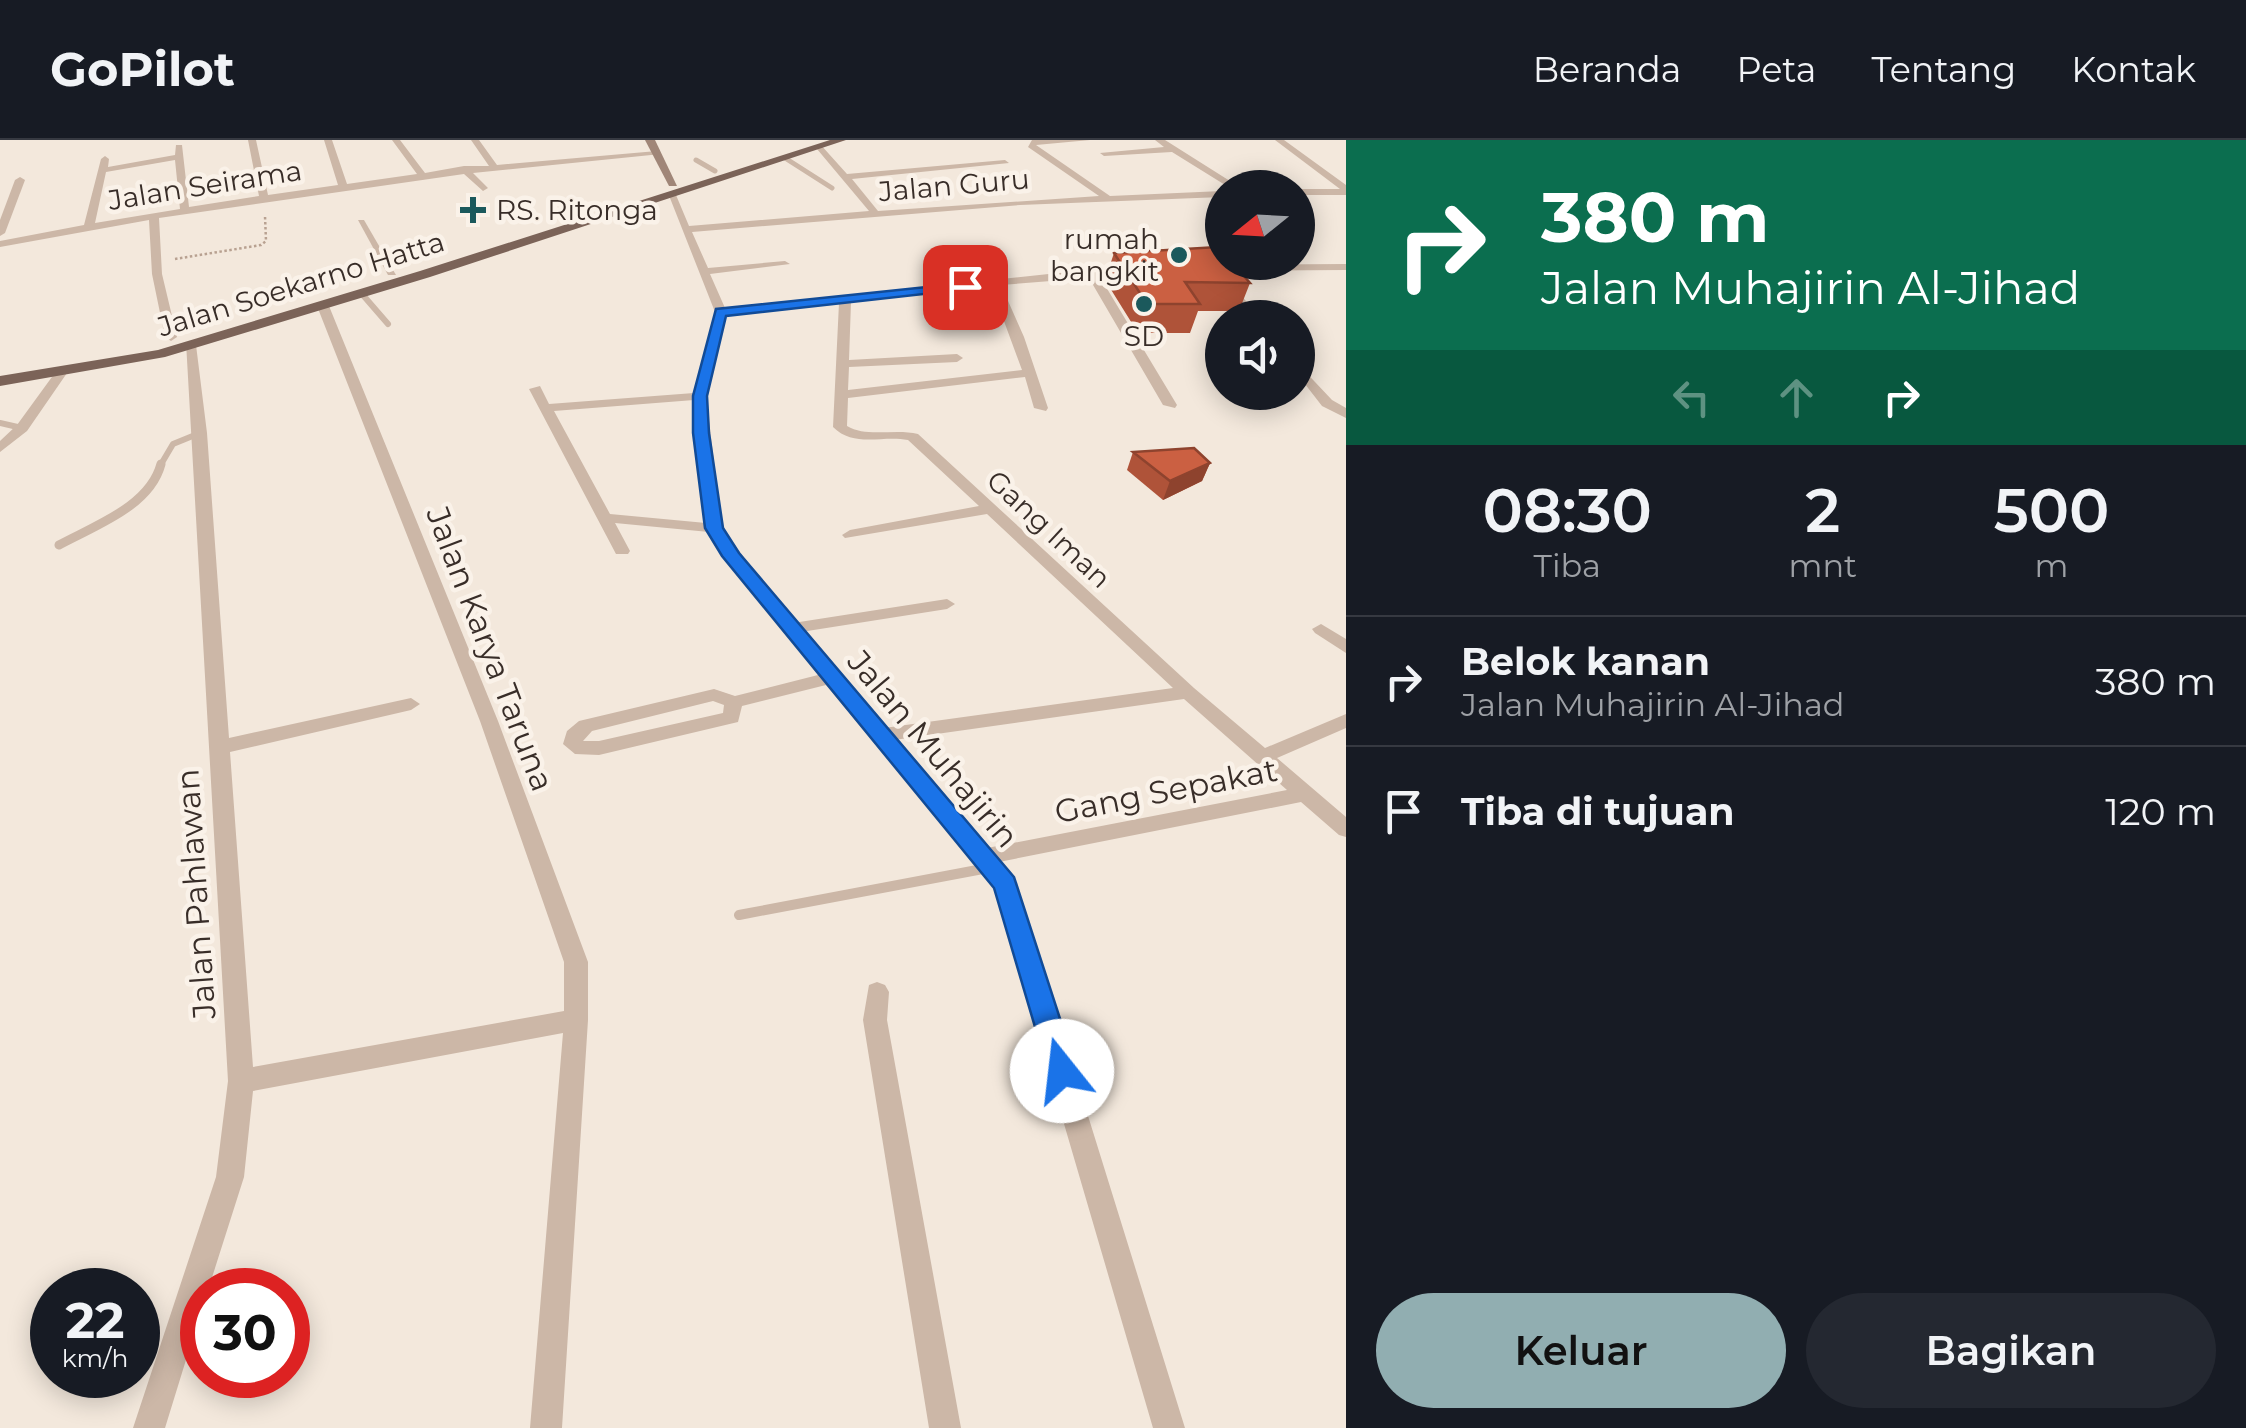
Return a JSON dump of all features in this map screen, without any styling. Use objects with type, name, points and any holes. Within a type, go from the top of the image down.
[{"type":"main road","name":"Jalan Soekarno Hatta","points":[[672,189],[715,171],[840,140]]},
{"type":"main road","name":"Jalan Soekarno Hatta","points":[[0,382],[61,373],[323,306],[419,270],[672,189],[785,158],[817,143]]},
{"type":"main road","name":"Jalan Soekarno Hatta","points":[[0,370],[180,341],[392,273],[419,270]]},
{"type":"street","points":[[252,140],[264,198]]},
{"type":"street","points":[[328,140],[342,186]]},
{"type":"street","points":[[396,140],[421,174]]},
{"type":"street","points":[[476,140],[493,166]]},
{"type":"street","points":[[605,518],[714,528],[700,396],[721,312],[650,140]]},
{"type":"street","points":[[1086,140],[1031,143],[1106,197]]},
{"type":"street","points":[[1160,140],[1208,170]]},
{"type":"street","points":[[1279,140],[1346,191]]},
{"type":"street","points":[[817,143],[876,214]]},
{"type":"street","points":[[1104,153],[1174,149]]},
{"type":"street","points":[[89,226],[105,164],[179,152],[184,210]]},
{"type":"street","name":"Jalan Seirama","points":[[0,244],[184,210],[421,174],[657,154]]},
{"type":"street","points":[[844,177],[1005,163]]},
{"type":"street","points":[[464,169],[483,188]]},
{"type":"street","points":[[0,234],[20,180]]},
{"type":"street","points":[[1315,192],[1346,191]]},
{"type":"street","name":"Jalan Guru","points":[[689,229],[1106,197],[1205,194]]},
{"type":"street","name":"Jalan Pahlawan","points":[[149,1428],[230,1178],[240,1081],[200,433],[158,265],[154,215]]},
{"type":"street","points":[[361,222],[392,273]]},
{"type":"street","points":[[703,272],[785,264]]},
{"type":"street","points":[[1315,267],[1346,267]]},
{"type":"street","points":[[1193,269],[1205,268]]},
{"type":"street","points":[[721,312],[1153,271]]},
{"type":"street","points":[[1093,275],[1170,405]]},
{"type":"street","points":[[1222,280],[1240,300]]},
{"type":"street","points":[[995,283],[1041,408]]},
{"type":"street","name":"Gang Iman","points":[[845,300],[840,427],[844,433],[851,436],[891,432],[913,437],[1188,692],[1346,830]]},
{"type":"street","name":"Jalan Karya Taruna","points":[[323,306],[489,721],[576,962],[576,1020],[546,1428]]},
{"type":"street","points":[[843,364],[957,358]]},
{"type":"street","points":[[0,448],[22,428],[61,373]]},
{"type":"street","points":[[842,394],[1030,374]]},
{"type":"street","points":[[536,389],[622,551]]},
{"type":"street","points":[[1315,389],[1327,403],[1346,414]]},
{"type":"street","points":[[546,408],[700,396]]},
{"type":"street","points":[[850,535],[989,509]]},
{"type":"street","name":"Jalan Muhajirin","points":[[714,528],[789,629],[1005,884],[1169,1428]]},
{"type":"street","points":[[789,629],[947,604]]},
{"type":"street","points":[[1321,630],[1346,647]]},
{"type":"street","points":[[734,702],[731,717],[598,748],[582,749],[573,744],[574,736],[586,726],[714,696],[725,696],[734,702],[830,678]]},
{"type":"street","points":[[878,736],[1188,692]]},
{"type":"street","points":[[220,747],[411,704]]},
{"type":"street","points":[[1262,758],[1346,720]]},
{"type":"street","name":"Gang Sepakat","points":[[986,862],[1303,794]]},
{"type":"street","points":[[877,992],[875,1020],[945,1428]]},
{"type":"street","points":[[240,1081],[576,1020]]},
{"type":"lane","points":[[785,158],[832,188]]},
{"type":"lane","points":[[696,160],[715,171]]},
{"type":"lane","points":[[362,294],[388,324]]},
{"type":"lane","points":[[0,424],[22,428]]},
{"type":"lane","points":[[59,545],[129,506],[156,483],[160,454],[173,441],[200,433]]},
{"type":"lane","points":[[739,915],[986,862]]},
{"type":"path","points":[[158,265],[254,248],[266,240],[264,198]]},
{"type":"building","points":[[1205,248],[1205,280],[1250,283],[1185,282],[1200,304],[1147,304],[1114,253]]},
{"type":"building","points":[[1194,448],[1210,463],[1170,481],[1133,452]]},
{"type":"place","name":"RS. Ritonga","points":[[473,210]]},
{"type":"place","name":"rumah bangkit","points":[[1179,255]]},
{"type":"place","name":"SD","points":[[1144,304]]},
{"type":"route","points":[[965,287],[721,312],[700,396],[701,433],[714,528],[732,556],[1005,884],[1062,1071]]}]
